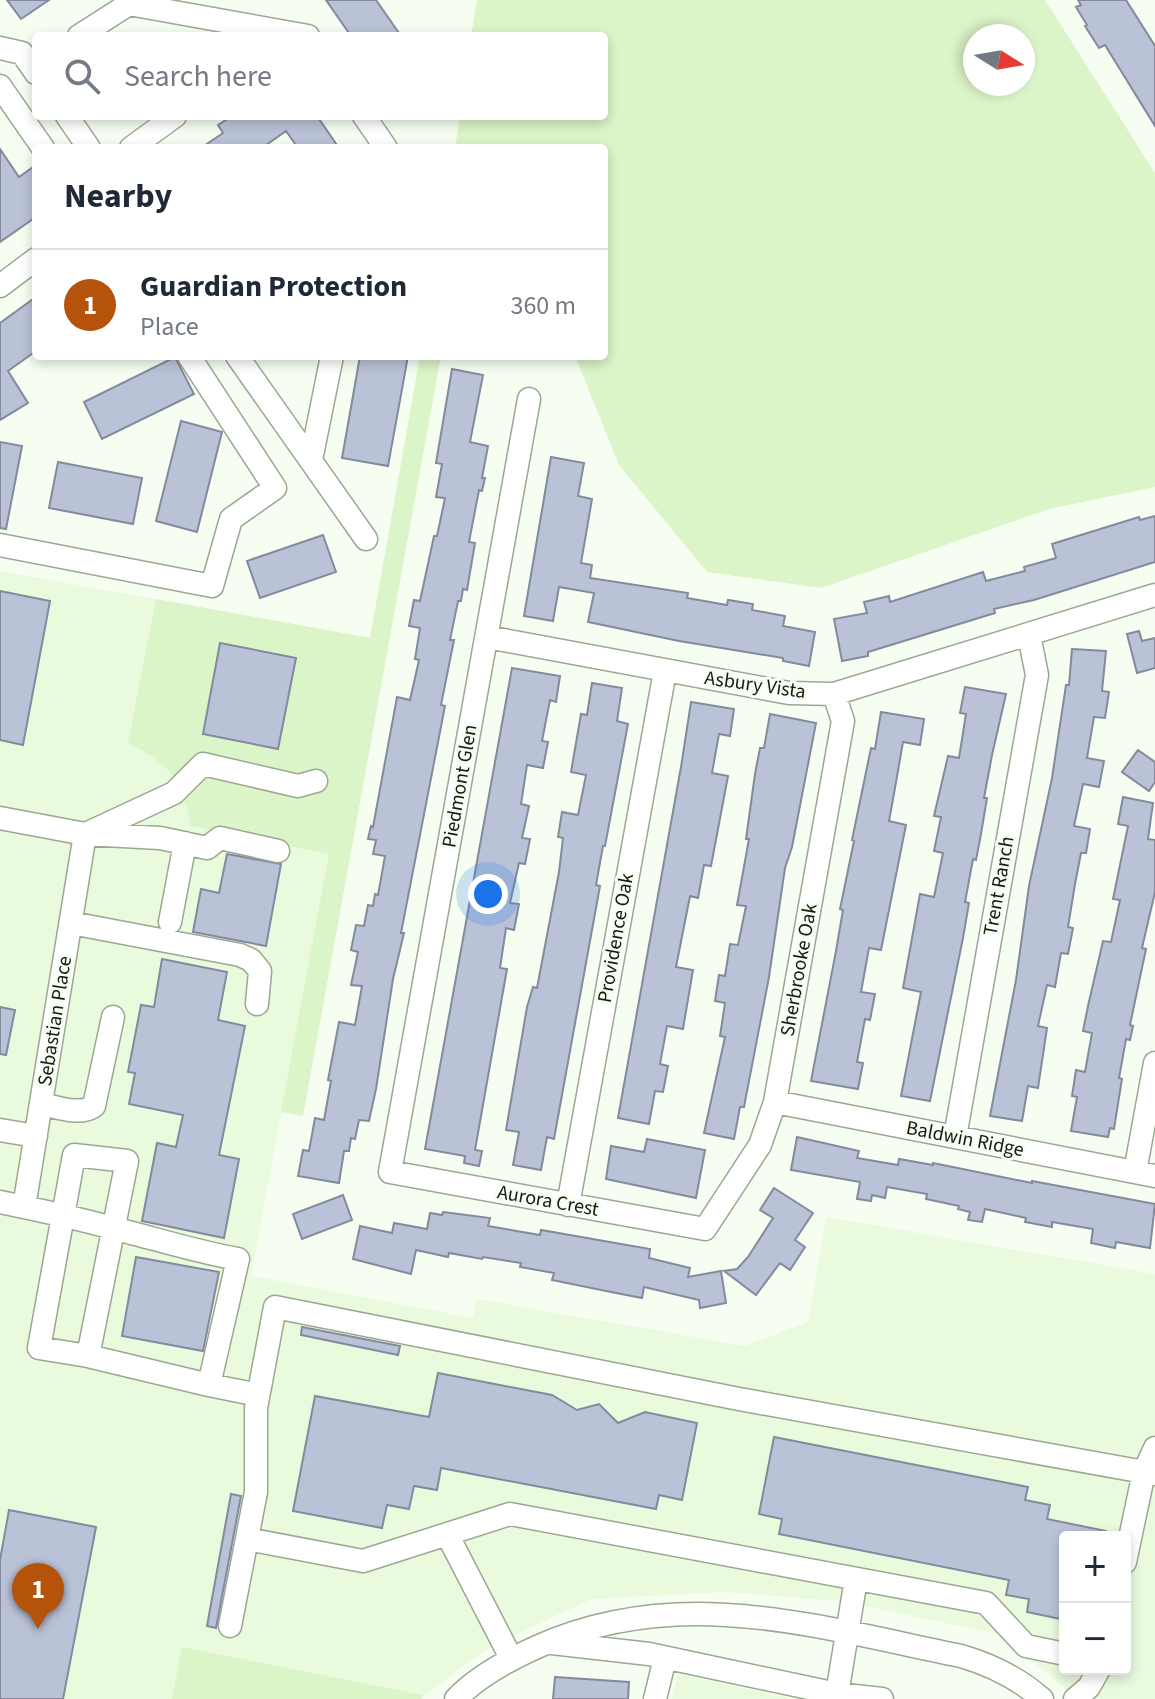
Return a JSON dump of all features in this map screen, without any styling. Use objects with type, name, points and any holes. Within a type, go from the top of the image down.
[{"type":"street","points":[[85,32],[129,4],[149,4],[219,27],[266,32]]},
{"type":"street","points":[[0,48],[22,53],[32,65]]},
{"type":"street","points":[[0,86],[40,144]]},
{"type":"street","points":[[70,120],[86,144]]},
{"type":"street","points":[[136,144],[170,120]]},
{"type":"street","points":[[367,120],[383,144]]},
{"type":"street","points":[[0,286],[32,262]]},
{"type":"street","points":[[0,545],[212,586],[231,519],[275,488],[192,360]]},
{"type":"street","points":[[241,360],[366,539]]},
{"type":"street","points":[[311,460],[331,360]]},
{"type":"street","name":"Piedmont Glen","points":[[390,1172],[529,399]]},
{"type":"street","name":"Asbury Vista","points":[[487,637],[789,693],[834,694],[1155,595]]},
{"type":"street","name":"Trent Ranch","points":[[955,1137],[1037,675],[1029,635]]},
{"type":"street","name":"Providence Oak","points":[[568,1205],[665,671]]},
{"type":"street","name":"Sherbrooke Oak","points":[[705,1229],[760,1145],[775,1102],[843,721],[834,694]]},
{"type":"street","points":[[85,834],[174,793],[203,764],[298,786],[316,781]]},
{"type":"street","points":[[0,818],[85,834],[160,838],[207,848],[220,838],[278,851]]},
{"type":"street","name":"Sebastian Place","points":[[24,1207],[85,834]]},
{"type":"street","points":[[170,922],[185,843]]},
{"type":"street","points":[[71,923],[240,955],[251,960],[260,971],[257,1004]]},
{"type":"street","points":[[41,1104],[78,1111],[94,1106],[113,1017]]},
{"type":"street","points":[[1145,1174],[1155,1063]]},
{"type":"street","name":"Baldwin Ridge","points":[[775,1102],[1145,1174]]},
{"type":"street","points":[[0,1130],[36,1136]]},
{"type":"street","points":[[88,1356],[127,1161],[74,1155],[39,1348],[88,1356],[258,1395]]},
{"type":"street","name":"Aurora Crest","points":[[390,1172],[705,1229]]},
{"type":"street","points":[[0,1202],[238,1259],[209,1385]]},
{"type":"street","points":[[230,1626],[256,1492],[256,1408],[275,1307],[755,1402],[1150,1473]]},
{"type":"street","points":[[1131,1541],[1155,1448]]},
{"type":"street","points":[[247,1539],[363,1561],[510,1514],[986,1603],[1026,1646],[1059,1653]]},
{"type":"street","points":[[447,1534],[511,1658]]},
{"type":"street","points":[[837,1694],[849,1633],[847,1621],[864,1580]]},
{"type":"street","points":[[456,1699],[466,1688],[511,1658],[572,1632],[678,1614],[774,1617],[989,1664],[1027,1686],[1042,1699]]},
{"type":"street","points":[[547,1642],[665,1658],[837,1694],[882,1699]]},
{"type":"street","points":[[655,1699],[665,1658]]},
{"type":"street","points":[[1075,1699],[1089,1687],[1096,1675]]},
{"type":"shaded area","points":[[477,0],[1045,0],[1155,173],[1155,487],[1049,509],[821,588],[707,572],[619,465],[577,360],[608,360],[608,144],[456,144],[459,120],[608,120],[608,32],[472,32]]},
{"type":"shaded area","points":[[419,360],[440,360],[303,1116],[281,1112],[329,854],[191,826],[183,797],[172,775],[154,758],[128,743],[156,599],[370,638]]},
{"type":"shaded area","points":[[0,571],[370,638],[251,1276],[473,1318],[477,1299],[745,1346],[808,1322],[826,1217],[1155,1274],[1155,1699],[1077,1699],[1003,1635],[840,1601],[724,1592],[592,1599],[493,1645],[424,1695],[182,1648],[172,1699],[0,1699]]},
{"type":"shaded area","points":[[182,1647],[424,1695],[421,1699],[172,1699]]},
{"type":"shaded area","points":[[677,1674],[794,1699],[672,1699]]},
{"type":"building","points":[[7,0],[49,0],[21,19]]},
{"type":"building","points":[[326,0],[376,0],[398,32],[348,32]]},
{"type":"building","points":[[1078,0],[1126,0],[1155,46],[1155,126],[1105,45],[1099,48],[1085,26],[1076,7],[1081,5]]},
{"type":"building","points":[[226,120],[320,120],[336,144],[295,144],[286,131],[268,144],[207,144],[223,133],[218,125]]},
{"type":"building","points":[[0,149],[19,177],[32,168],[32,220],[0,242]]},
{"type":"building","points":[[32,300],[32,354],[8,371],[28,403],[0,420],[0,323]]},
{"type":"building","points":[[169,360],[177,360],[194,394],[102,439],[84,402]]},
{"type":"building","points":[[359,360],[407,360],[388,466],[342,458]]},
{"type":"building","points":[[452,369],[483,375],[470,442],[488,446],[482,478],[485,478],[482,491],[479,490],[469,542],[475,543],[467,590],[463,589],[461,601],[458,601],[450,640],[454,640],[441,705],[445,706],[401,933],[404,933],[393,979],[376,1089],[369,1121],[359,1120],[355,1139],[351,1138],[349,1151],[344,1151],[339,1183],[298,1176],[303,1150],[309,1151],[315,1118],[324,1120],[339,1022],[355,1025],[362,986],[351,985],[358,952],[351,950],[356,925],[364,926],[368,905],[373,906],[375,894],[378,895],[385,856],[373,854],[376,840],[368,839],[373,827],[397,697],[410,700],[419,660],[415,659],[420,628],[409,626],[414,600],[420,601],[445,498],[436,497],[442,464],[436,463]]},
{"type":"building","points":[[181,421],[222,432],[197,532],[156,521]]},
{"type":"building","points":[[0,442],[22,446],[6,529],[0,528]]},
{"type":"building","points":[[551,457],[584,463],[578,496],[592,499],[581,563],[592,565],[590,578],[688,593],[687,598],[727,605],[728,600],[753,604],[752,610],[785,616],[783,626],[815,632],[809,666],[783,661],[783,658],[588,622],[594,593],[559,587],[553,621],[524,616]]},
{"type":"building","points":[[58,462],[142,478],[133,524],[49,508]]},
{"type":"building","points":[[1155,516],[1155,562],[1034,600],[994,609],[995,613],[868,652],[868,656],[842,661],[834,619],[867,613],[864,602],[889,596],[890,602],[983,572],[986,581],[1025,571],[1024,567],[1056,558],[1052,544],[1139,517],[1140,520]]},
{"type":"building","points":[[323,535],[336,572],[260,598],[247,561]]},
{"type":"building","points":[[0,591],[50,601],[23,745],[0,740]]},
{"type":"building","points":[[1139,631],[1142,641],[1155,638],[1155,668],[1137,673],[1127,634]]},
{"type":"building","points":[[220,643],[296,658],[278,749],[203,734]]},
{"type":"building","points":[[1072,649],[1106,651],[1102,691],[1109,692],[1105,718],[1094,717],[1087,758],[1104,761],[1099,787],[1083,784],[1074,826],[1090,829],[1086,853],[1081,853],[1075,884],[1068,927],[1073,928],[1068,954],[1061,953],[1055,987],[1047,985],[1038,1026],[1047,1028],[1038,1088],[1028,1086],[1022,1121],[990,1116],[1016,980],[1029,886],[1052,778],[1066,685],[1069,685]]},
{"type":"building","points":[[512,668],[560,676],[556,702],[550,700],[542,741],[548,742],[543,768],[527,765],[521,804],[529,806],[522,838],[530,839],[525,864],[519,863],[510,903],[519,904],[514,930],[506,928],[500,968],[507,969],[475,1150],[482,1151],[479,1166],[464,1163],[465,1156],[425,1149]]},
{"type":"building","points":[[592,683],[622,688],[617,721],[628,724],[596,885],[600,886],[554,1139],[547,1137],[541,1170],[513,1165],[519,1132],[506,1130],[527,1007],[533,987],[537,988],[559,872],[563,838],[558,837],[562,812],[578,815],[586,775],[571,772],[581,714],[587,715]]},
{"type":"building","points":[[965,687],[1006,694],[992,755],[981,834],[965,902],[969,903],[963,938],[930,1101],[901,1096],[921,992],[903,988],[920,894],[934,897],[943,853],[934,851],[941,817],[934,816],[948,756],[959,758],[966,714],[960,713]]},
{"type":"building","points":[[691,702],[734,709],[730,736],[719,734],[712,773],[728,776],[711,866],[704,865],[698,898],[690,896],[676,967],[693,970],[683,1029],[667,1026],[660,1064],[668,1066],[663,1092],[655,1091],[649,1124],[618,1118]]},
{"type":"building","points":[[881,712],[924,719],[920,745],[903,742],[889,821],[906,825],[881,950],[869,948],[861,992],[875,994],[870,1020],[865,1019],[857,1062],[863,1063],[858,1089],[811,1081],[843,910],[840,909],[852,840]]},
{"type":"building","points":[[770,714],[816,723],[792,847],[785,868],[769,977],[744,1107],[740,1107],[734,1139],[704,1133],[725,1037],[720,1036],[725,1003],[715,1001],[719,975],[725,976],[730,944],[738,945],[746,906],[737,905],[749,839],[746,839],[755,774],[760,748],[764,748]]},
{"type":"building","points":[[1138,750],[1155,762],[1155,782],[1149,791],[1122,772]]},
{"type":"building","points":[[1123,797],[1153,803],[1148,839],[1155,840],[1155,892],[1142,948],[1146,949],[1130,1025],[1133,1026],[1130,1040],[1126,1039],[1119,1078],[1122,1079],[1114,1129],[1110,1128],[1108,1137],[1071,1131],[1077,1097],[1072,1096],[1076,1070],[1085,1072],[1092,1033],[1083,1031],[1088,1006],[1103,941],[1111,942],[1120,900],[1113,899],[1128,826],[1118,824]]},
{"type":"building","points":[[227,854],[281,864],[266,946],[193,932],[201,889],[219,893]]},
{"type":"building","points":[[162,959],[227,972],[218,1020],[245,1026],[219,1155],[239,1159],[224,1238],[142,1221],[157,1143],[176,1147],[183,1115],[129,1104],[135,1073],[128,1072],[141,1005],[154,1007]]},
{"type":"building","points":[[0,1007],[15,1010],[6,1055],[0,1054]]},
{"type":"building","points":[[797,1137],[859,1151],[857,1158],[898,1165],[899,1159],[933,1163],[1155,1204],[1150,1248],[1116,1242],[1115,1248],[1091,1243],[1093,1229],[1052,1222],[1052,1227],[1025,1222],[1026,1218],[985,1209],[982,1222],[968,1220],[970,1212],[958,1209],[959,1206],[926,1199],[927,1194],[887,1187],[885,1198],[872,1195],[871,1201],[857,1199],[860,1182],[791,1170]]},
{"type":"building","points":[[647,1139],[705,1150],[696,1198],[606,1179],[611,1146],[644,1152]]},
{"type":"building","points":[[774,1188],[813,1213],[795,1240],[805,1247],[790,1270],[780,1263],[756,1295],[724,1271],[737,1269],[773,1218],[760,1210]]},
{"type":"building","points":[[343,1195],[352,1220],[302,1239],[293,1214]]},
{"type":"building","points":[[443,1212],[490,1218],[488,1226],[540,1235],[541,1230],[650,1249],[649,1258],[690,1268],[688,1277],[721,1271],[726,1303],[700,1308],[699,1300],[644,1287],[642,1298],[552,1280],[554,1273],[520,1267],[521,1263],[483,1257],[449,1253],[448,1257],[416,1250],[411,1274],[353,1259],[360,1226],[392,1233],[394,1223],[427,1229],[430,1213],[442,1215]]},
{"type":"building","points":[[136,1257],[219,1272],[203,1351],[122,1336]]},
{"type":"building","points":[[302,1327],[400,1346],[398,1355],[301,1335]]},
{"type":"building","points":[[438,1373],[552,1395],[577,1410],[599,1404],[618,1423],[645,1412],[697,1423],[682,1500],[659,1495],[656,1509],[441,1468],[437,1490],[414,1486],[409,1509],[387,1505],[382,1528],[293,1511],[315,1396],[429,1417]]},
{"type":"building","points":[[774,1437],[1028,1487],[1025,1500],[1050,1505],[1047,1519],[1106,1531],[1059,1531],[1059,1619],[1027,1612],[1029,1599],[1006,1595],[1009,1580],[779,1534],[782,1519],[759,1514]]},
{"type":"building","points":[[231,1494],[241,1496],[216,1628],[207,1626]]},
{"type":"building","points":[[9,1510],[96,1527],[63,1699],[0,1699],[0,1560]]},
{"type":"building","points":[[555,1677],[629,1682],[628,1699],[553,1699]]},
{"type":"place","name":"Guardian Protection","points":[[38,1629]]}]
